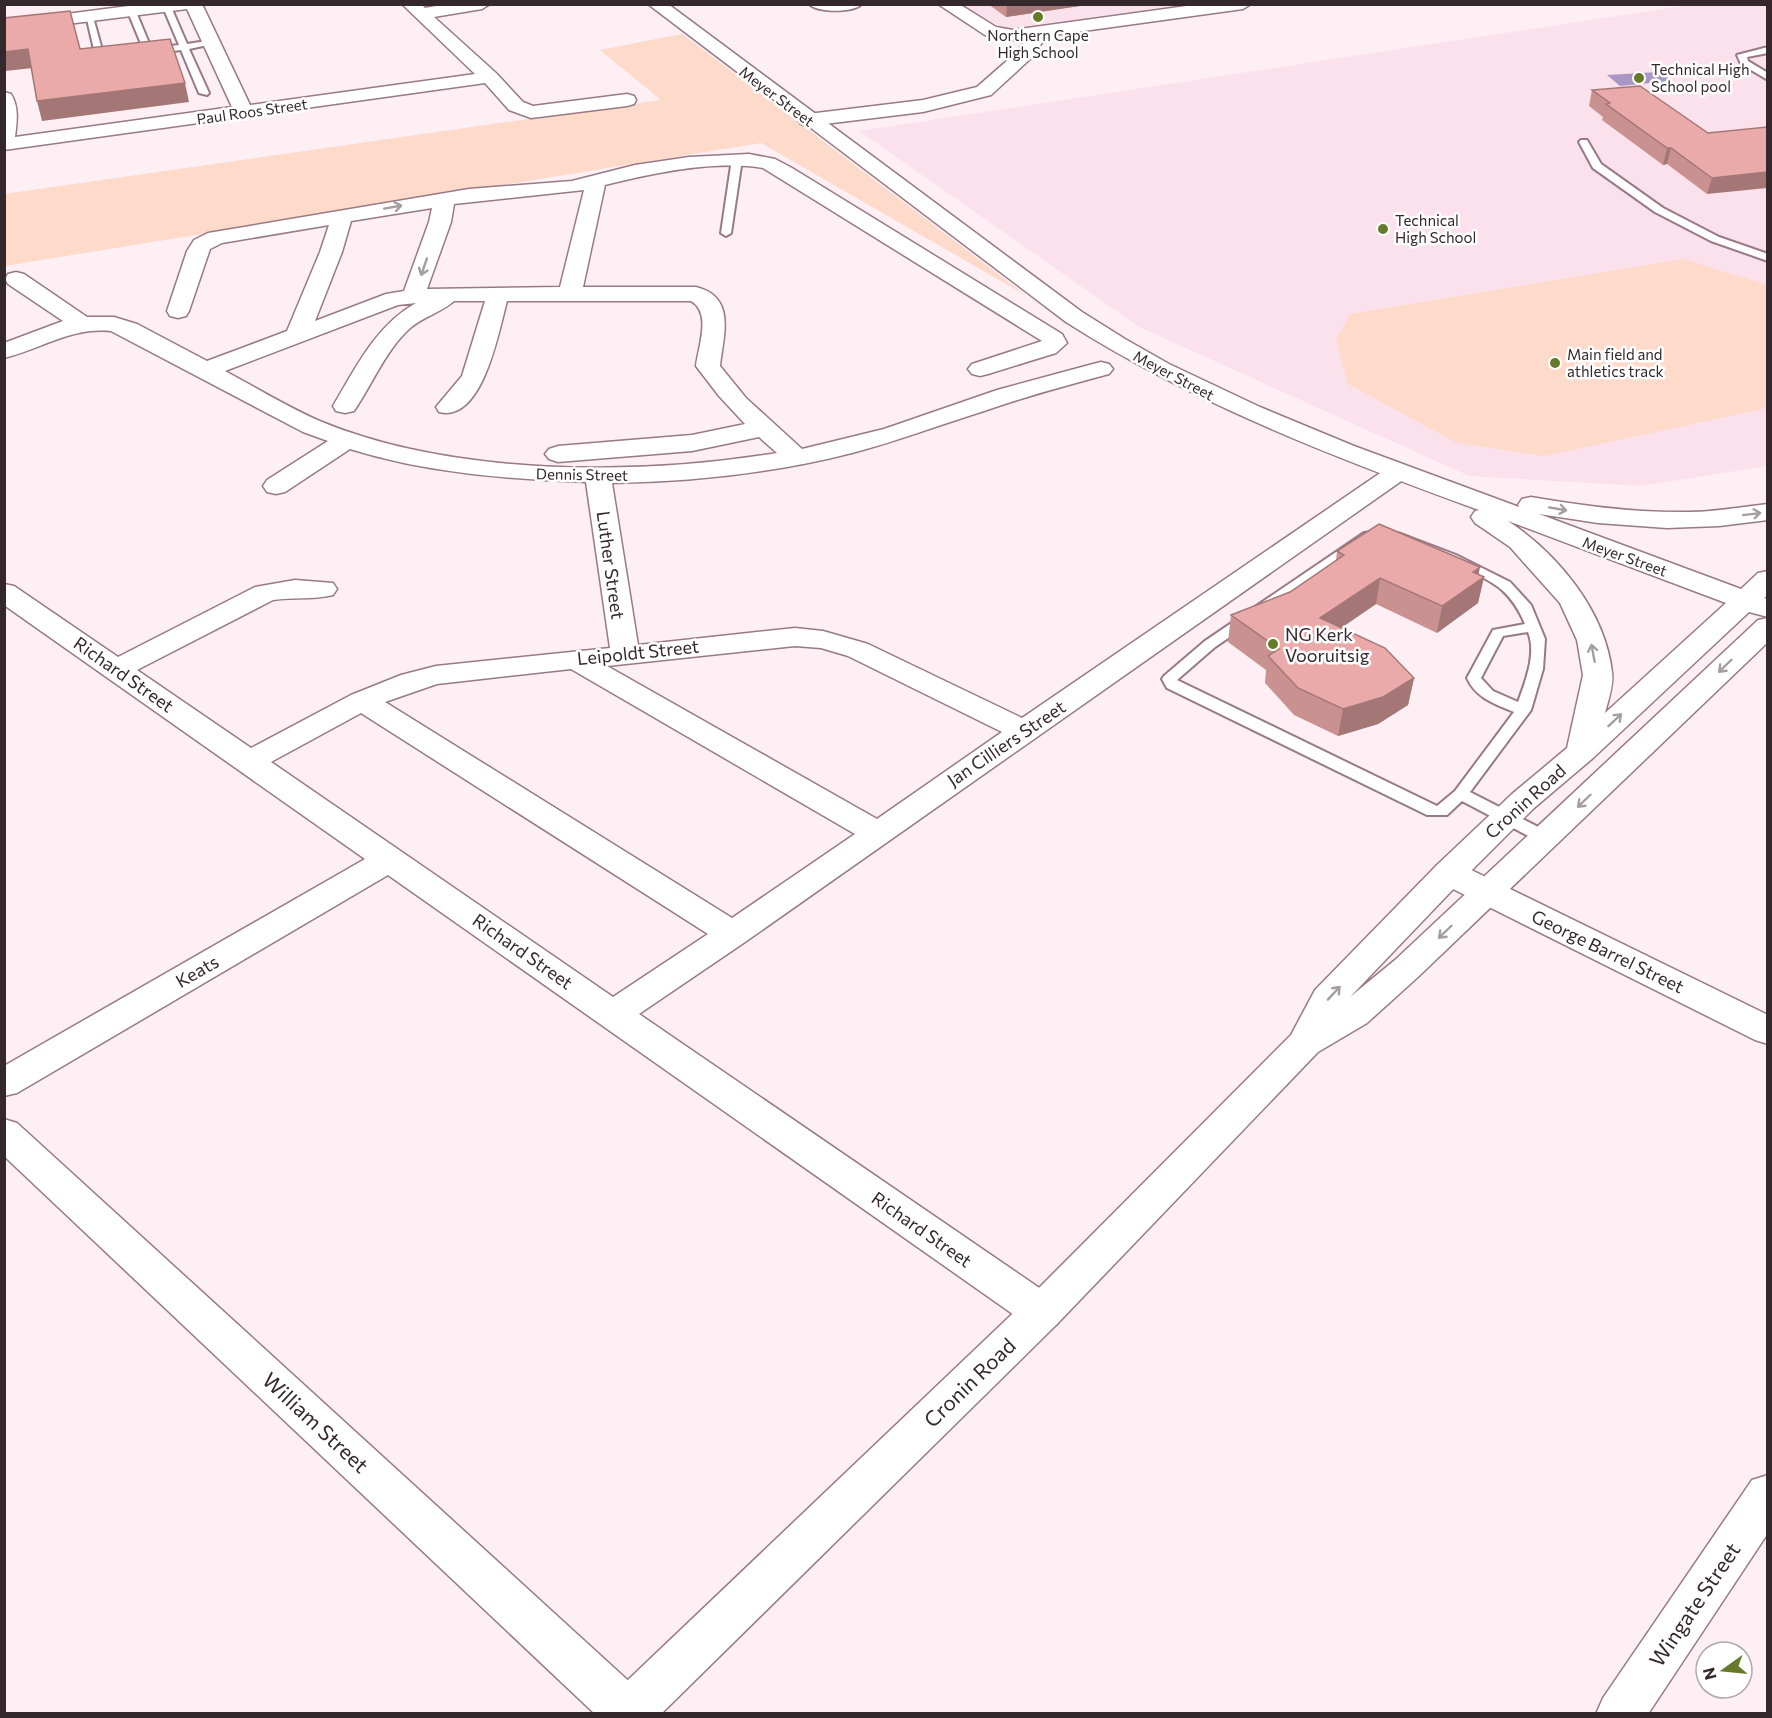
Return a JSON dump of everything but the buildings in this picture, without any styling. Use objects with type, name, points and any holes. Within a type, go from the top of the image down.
[{"type":"street","points":[[4,27],[191,4],[213,43],[244,112]]},
{"type":"street","points":[[415,9],[482,4]]},
{"type":"street","name":"Meyer Street","points":[[656,4],[1045,296],[1105,337],[1181,381],[1224,401],[1398,472],[1755,605]]},
{"type":"street","points":[[817,4],[832,6],[854,4]]},
{"type":"street","points":[[946,4],[997,33],[1013,35],[1243,4]]},
{"type":"street","points":[[415,9],[485,73],[516,106],[531,112],[627,100]]},
{"type":"street","points":[[808,120],[923,106],[984,91],[1023,56],[1041,32]]},
{"type":"street","name":"Paul Roos Street","points":[[5,144],[244,112],[485,73]]},
{"type":"street","points":[[4,98],[8,113],[5,144]]},
{"type":"street","points":[[178,311],[194,260],[202,245],[209,241],[264,228],[444,199],[484,193],[572,187],[635,171],[737,159],[768,163],[785,172],[1054,339],[1055,343],[1048,348],[980,369]]},
{"type":"street","points":[[570,294],[596,182]]},
{"type":"street","points":[[414,296],[440,222],[444,199]]},
{"type":"street","points":[[297,336],[331,252],[342,216]]},
{"type":"street","points":[[16,279],[81,323]]},
{"type":"street","points":[[345,406],[372,362],[406,320],[420,310],[455,294]]},
{"type":"street","points":[[206,370],[394,298],[455,294],[696,294],[706,298],[714,310],[708,366],[720,384],[796,457]]},
{"type":"street","points":[[448,407],[466,389],[474,376],[498,294]]},
{"type":"street","name":"Dennis Street","points":[[4,351],[81,323],[109,322],[120,325],[312,427],[348,439],[407,457],[445,464],[598,476],[705,470],[796,457],[892,434],[992,400],[1101,369]]},
{"type":"street","points":[[558,454],[692,443],[764,428]]},
{"type":"street","points":[[276,486],[348,439]]},
{"type":"street","name":"Jan Cilliers Street","points":[[613,1014],[733,934],[876,832],[1398,472]]},
{"type":"street","name":"Luther Street","points":[[598,476],[625,654]]},
{"type":"street","points":[[1438,486],[1576,513],[1643,519],[1711,519],[1767,512]]},
{"type":"street","points":[[1438,486],[1520,541],[1573,600],[1591,640],[1598,675],[1582,751]]},
{"type":"street","name":"Cronin Road","points":[[1305,1043],[1328,999],[1449,873],[1506,817],[1755,605],[1767,579]]},
{"type":"street","points":[[117,669],[265,593],[296,588],[323,589]]},
{"type":"street","name":"Richard Street","points":[[4,592],[251,761],[1042,1312]]},
{"type":"street","name":"Cronin Road","points":[[627,1713],[1042,1312],[1305,1043],[1354,1014],[1407,968],[1767,626]]},
{"type":"street","name":"Leipoldt Street","points":[[251,761],[362,701],[395,686],[436,675],[795,637],[823,640],[858,650],[1024,731]]},
{"type":"street","points":[[574,659],[876,832]]},
{"type":"street","points":[[362,701],[733,934]]},
{"type":"street","name":"Keats","points":[[4,1083],[390,859]]},
{"type":"street","name":"George Barrel Street","points":[[1449,873],[1767,1031]]},
{"type":"street","name":"William Street","points":[[4,1133],[627,1713]]},
{"type":"street","name":"Wingate Street","points":[[1620,1713],[1767,1494]]},
{"type":"lane","points":[[167,7],[204,93]]},
{"type":"lane","points":[[132,12],[144,52],[213,43]]},
{"type":"lane","points":[[89,17],[98,52],[109,55],[123,54]]},
{"type":"lane","points":[[1767,50],[1742,55],[1744,62],[1767,77]]},
{"type":"lane","points":[[1584,142],[1598,166],[1659,210],[1715,239],[1767,258]]},
{"type":"lane","points":[[726,234],[737,159]]},
{"type":"lane","points":[[1369,536],[1396,537],[1451,558],[1489,576],[1516,595],[1534,627],[1539,652],[1523,710],[1461,794],[1444,810],[1433,811],[1172,685],[1170,677],[1210,644],[1369,536]]},
{"type":"lane","points":[[1523,710],[1486,693],[1477,685],[1474,678],[1498,633],[1534,627]]},
{"type":"lane","points":[[1461,794],[1544,837]]},
{"type":"shaded area","name":"Northern Cape High School","points":[[963,5],[1179,5],[1005,29]]},
{"type":"shaded area","name":"Technical High School","points":[[1689,5],[1767,5],[1767,466],[1641,486],[1469,476],[1139,327],[859,131]]},
{"type":"shaded area","points":[[682,34],[1027,296],[761,143],[5,266],[4,194],[661,100],[600,50]]},
{"type":"shaded area","name":"Technical High School pool","points":[[1659,72],[1672,81],[1620,86],[1607,75]]},
{"type":"shaded area","name":"Main field and athletics track","points":[[1684,259],[1767,285],[1767,408],[1544,456],[1457,443],[1348,384],[1336,341],[1350,314]]},
{"type":"place","name":"Northern Cape High School","points":[[1038,17]]},
{"type":"place","name":"Technical High School pool","points":[[1639,78]]},
{"type":"place","name":"Technical High School","points":[[1383,229]]},
{"type":"place","name":"Main field and athletics track","points":[[1555,363]]},
{"type":"place","name":"NG Kerk Vooruitsig","points":[[1273,644]]}]
